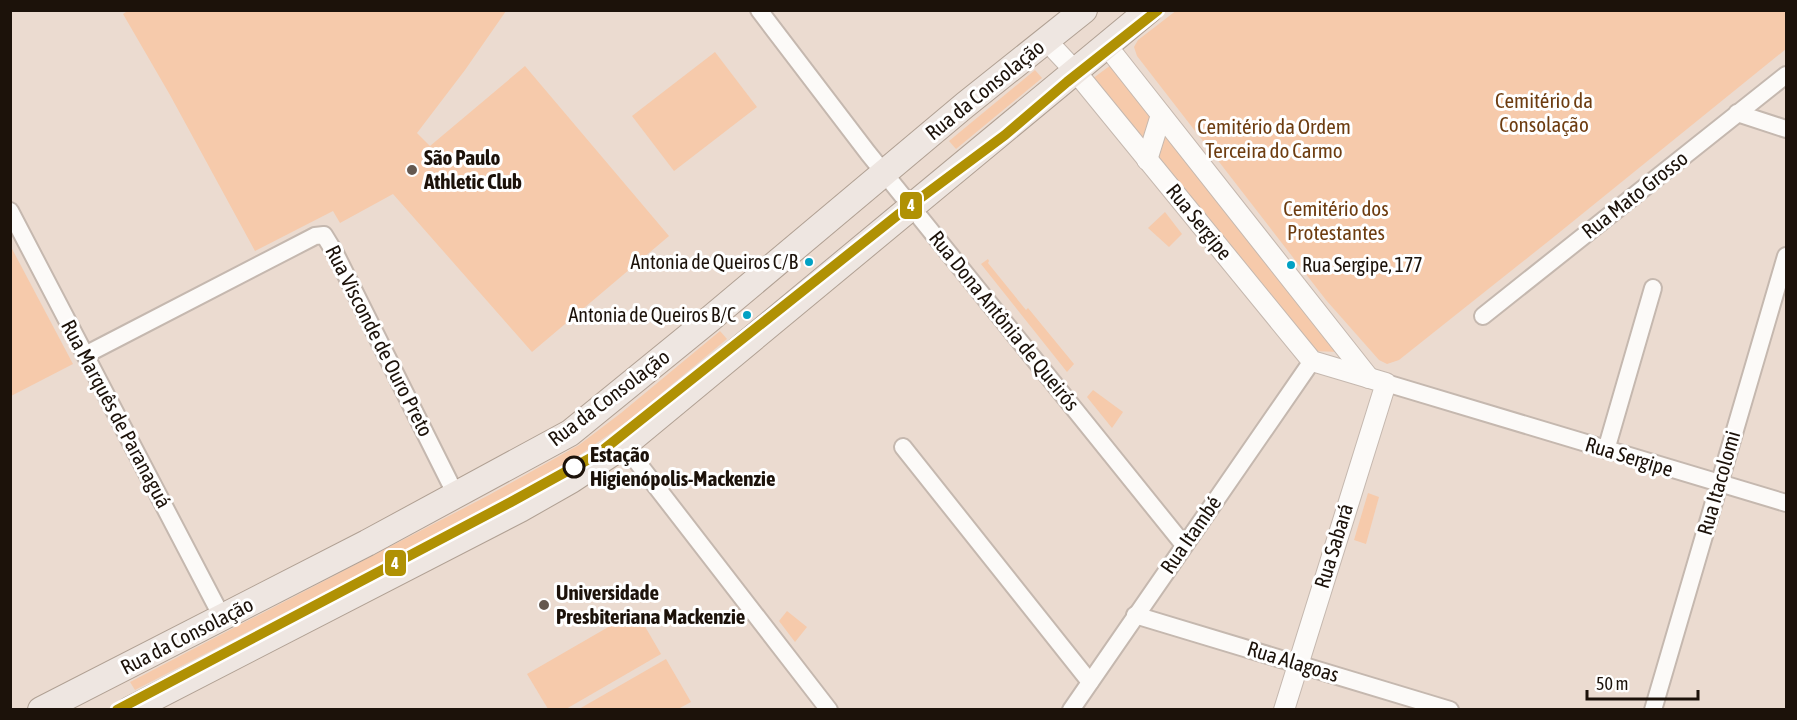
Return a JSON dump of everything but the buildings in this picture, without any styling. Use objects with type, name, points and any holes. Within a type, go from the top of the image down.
[{"type":"main road","name":"Rua da Consolação","points":[[41,710],[456,495],[561,438],[593,416],[884,173],[1084,10]]},
{"type":"main road","name":"Rua da Consolação","points":[[130,710],[520,509],[571,480],[624,445],[1149,10]]},
{"type":"street","name":"Rua Dona Antônia de Queirós","points":[[759,10],[884,173],[1184,545]]},
{"type":"street","name":"Rua Sergipe","points":[[1046,40],[1076,72],[1312,361],[1786,503]]},
{"type":"street","name":"Rua Sergipe","points":[[1107,46],[1377,381]]},
{"type":"street","name":"Rua Mato Grosso","points":[[1483,316],[1786,75]]},
{"type":"street","points":[[1737,113],[1786,129]]},
{"type":"street","points":[[1147,160],[1161,115]]},
{"type":"street","name":"Rua Marquês de Paranaguá","points":[[10,211],[222,617]]},
{"type":"street","name":"Rua Visconde de Ouro Preto","points":[[85,355],[315,236],[324,235],[331,244],[456,495]]},
{"type":"street","name":"Rua Itacolomi","points":[[1653,710],[1786,256]]},
{"type":"street","points":[[1606,450],[1653,288]]},
{"type":"street","name":"Rua Itambé","points":[[1071,710],[1312,361]]},
{"type":"street","name":"Rua Sabará","points":[[1284,710],[1377,381]]},
{"type":"street","points":[[624,445],[829,710]]},
{"type":"street","points":[[903,447],[1090,682]]},
{"type":"street","name":"Rua Alagoas","points":[[1135,615],[1450,710]]},
{"type":"green space","name":"São Paulo Athletic Club","points":[[129,10],[506,11],[417,133],[430,146],[525,66],[669,236],[532,352],[393,194],[340,223],[333,211],[255,251],[123,14]]},
{"type":"green space","name":"Cemitério da Consolação","points":[[1177,10],[1786,11],[1786,49],[1399,360],[1387,364],[1379,360],[1326,300],[1137,56],[1134,47],[1138,40]]},
{"type":"green space","points":[[715,52],[757,107],[674,171],[632,116]]},
{"type":"green space","points":[[1115,62],[1157,117],[1148,150],[1092,79]]},
{"type":"green space","points":[[1035,70],[1042,78],[956,149],[949,141]]},
{"type":"green space","points":[[1162,122],[1341,352],[1310,351],[1153,155]]},
{"type":"green space","points":[[1165,212],[1182,234],[1169,247],[1148,228]]},
{"type":"green space","points":[[10,245],[73,364],[11,396],[10,396]]},
{"type":"green space","points":[[988,259],[988,263],[1026,310],[1028,308],[1074,364],[1067,372],[981,264]]},
{"type":"green space","points":[[720,331],[727,339],[628,421],[574,459],[495,504],[135,690],[130,682],[489,495],[579,445]]},
{"type":"green space","points":[[1093,390],[1123,412],[1112,428],[1087,397]]},
{"type":"green space","points":[[1368,493],[1379,497],[1366,544],[1354,540]]},
{"type":"green space","points":[[636,611],[661,654],[566,709],[548,709],[527,674]]},
{"type":"green space","points":[[787,611],[807,627],[795,642],[779,621]]},
{"type":"green space","points":[[666,659],[691,702],[678,709],[579,709]]},
{"type":"transit line","name":"4","points":[[117,710],[598,454],[899,214],[1005,135],[1067,82],[1158,10]]},
{"type":"place","name":"São Paulo Athletic Club","points":[[412,170]]},
{"type":"place","name":"Antonia de Queiros C/B","points":[[809,262]]},
{"type":"place","name":"Rua Sergipe, 177","points":[[1291,265]]},
{"type":"place","name":"Antonia de Queiros B/C","points":[[747,315]]},
{"type":"place","name":"Estação Higienópolis-Mackenzie","points":[[574,467]]},
{"type":"place","name":"Universidade Presbiteriana Mackenzie","points":[[544,605]]},
{"type":"park label","name":"Cemitério da Ordem Terceira do Carmo","points":[[1274,139]]},
{"type":"park label","name":"Cemitério dos Protestantes","points":[[1336,221]]}]
